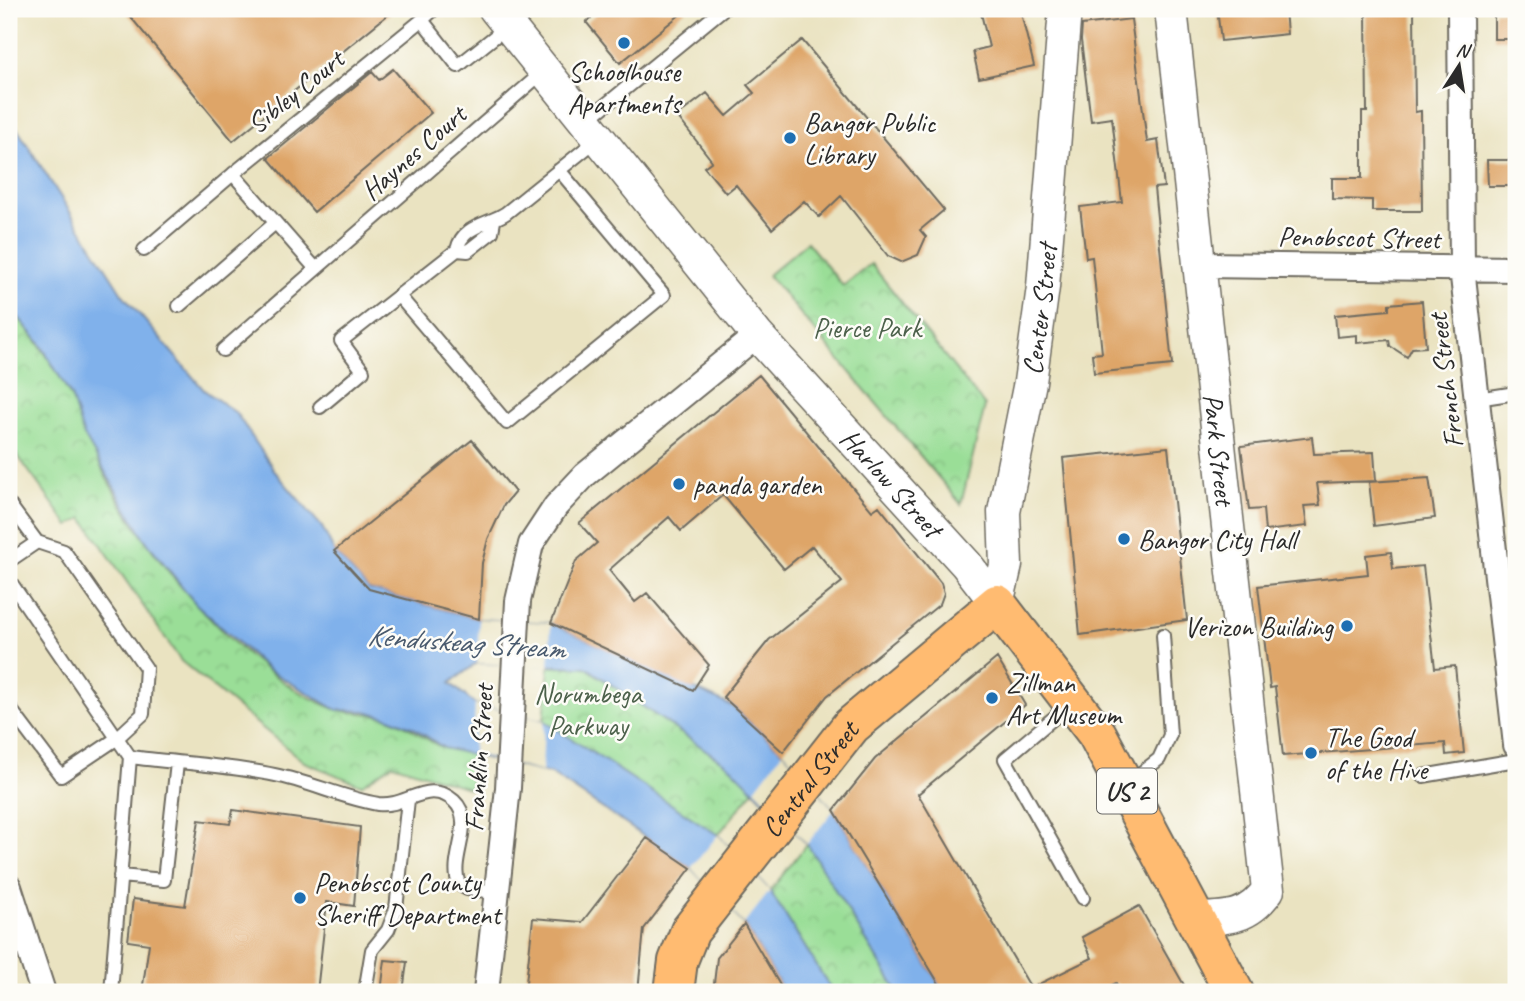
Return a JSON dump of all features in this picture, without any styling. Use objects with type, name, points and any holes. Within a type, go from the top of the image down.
[{"type":"main road","name":"Harlow Street","points":[[997,604],[1097,734],[1234,992]]},
{"type":"main road","name":"Central Street","points":[[674,992],[678,961],[685,939],[743,862],[861,716],[997,604]]},
{"type":"street","name":"Center Street","points":[[997,604],[1006,565],[1004,512],[1030,382],[1043,287],[1065,9]]},
{"type":"street","name":"Park Street","points":[[1171,9],[1202,265],[1268,890],[1258,904],[1244,913],[1194,919]]},
{"type":"street","name":"French Street","points":[[1460,9],[1462,268],[1516,745]]},
{"type":"street","name":"Harlow Street","points":[[501,17],[757,335],[966,564],[997,604]]},
{"type":"street","name":"Penobscot Street","points":[[1202,265],[1516,268]]},
{"type":"street","name":"Franklin Street","points":[[486,992],[509,763],[519,587],[531,544],[556,506],[585,475],[757,335]]},
{"type":"street","points":[[9,887],[43,992]]},
{"type":"lane","name":"Sibley Court","points":[[144,250],[434,9]]},
{"type":"lane","points":[[320,407],[363,371],[341,341],[457,250],[468,251],[492,232],[494,221],[559,170],[592,130],[723,9]]},
{"type":"lane","points":[[422,20],[458,66],[501,17]]},
{"type":"lane","name":"Haynes Court","points":[[223,350],[543,72]]},
{"type":"lane","points":[[399,296],[507,424],[664,295],[559,170]]},
{"type":"lane","points":[[233,174],[316,269]]},
{"type":"lane","points":[[179,306],[274,224]]},
{"type":"lane","points":[[1477,398],[1516,393]]},
{"type":"lane","points":[[9,504],[37,542],[64,551],[146,668],[143,714],[116,739],[61,776],[9,707]]},
{"type":"lane","points":[[9,561],[37,542]]},
{"type":"lane","points":[[9,580],[130,757],[110,992]]},
{"type":"lane","points":[[1124,786],[1159,759],[1170,735],[1163,635]]},
{"type":"lane","points":[[1072,702],[1005,759],[1083,898]]},
{"type":"lane","points":[[130,757],[278,775],[380,804],[408,800],[427,791],[446,796],[455,802],[462,818],[457,879],[467,889],[497,892]]},
{"type":"lane","points":[[1423,776],[1516,760]]},
{"type":"lane","points":[[120,876],[164,880],[177,763]]},
{"type":"lane","points":[[365,992],[372,950],[393,920],[396,909],[408,800]]},
{"type":"green space","name":"Pierce Park","points":[[807,242],[843,286],[871,264],[985,406],[961,504],[768,275]]},
{"type":"green space","points":[[9,306],[43,350],[64,385],[102,469],[126,512],[175,579],[204,612],[267,670],[301,693],[340,711],[386,717],[407,726],[441,747],[473,753],[471,789],[393,764],[361,785],[304,762],[181,661],[83,518],[69,526],[9,444]]},
{"type":"green space","name":"Norumbega Parkway","points":[[549,667],[585,667],[732,768],[755,789],[718,835],[544,721]]},
{"type":"green space","points":[[807,844],[898,992],[833,992],[770,891]]},
{"type":"water","name":"Kenduskeag Stream","points":[[9,116],[123,295],[204,390],[236,413],[277,474],[322,527],[334,551],[369,589],[479,619],[551,623],[732,706],[783,752],[834,810],[944,992],[898,992],[807,844],[732,768],[586,667],[477,663],[450,683],[475,704],[544,721],[718,835],[770,891],[833,992],[784,992],[744,924],[691,868],[551,774],[444,748],[414,728],[387,717],[365,711],[337,710],[267,669],[196,604],[144,538],[83,434],[71,396],[40,343],[9,306]]},
{"type":"pier","points":[[479,619],[551,623],[549,667],[477,663]]},
{"type":"pier","points":[[475,704],[544,721],[542,772],[473,753]]},
{"type":"pier","points":[[783,752],[834,810],[807,844],[755,789]]},
{"type":"pier","points":[[718,835],[770,891],[744,924],[691,868]]},
{"type":"building","points":[[124,9],[395,9],[233,141]]},
{"type":"building","name":"Schoolhouse Apartments","points":[[603,9],[687,9],[620,63],[586,22]]},
{"type":"building","points":[[980,9],[1020,9],[1034,66],[979,78],[973,51],[989,47]]},
{"type":"building","points":[[1217,9],[1285,9],[1287,34],[1221,41]]},
{"type":"building","points":[[1366,9],[1414,9],[1415,112],[1421,111],[1422,211],[1372,211],[1372,200],[1332,199],[1332,178],[1362,178],[1362,112],[1367,112]]},
{"type":"building","points":[[1494,11],[1516,11],[1516,39],[1494,39]]},
{"type":"building","points":[[1131,19],[1147,142],[1158,140],[1164,187],[1154,188],[1172,365],[1094,373],[1092,354],[1102,353],[1092,257],[1086,258],[1080,207],[1122,202],[1112,118],[1091,121],[1081,40],[1082,25]]},
{"type":"building","name":"Bangor Public Library","points":[[802,40],[944,210],[920,230],[926,237],[918,255],[901,262],[888,256],[841,196],[819,217],[804,201],[772,229],[736,185],[726,193],[704,167],[712,161],[677,116],[707,93],[727,116],[754,93],[747,85]]},
{"type":"building","points":[[393,69],[431,113],[314,212],[268,158],[372,72],[379,80]]},
{"type":"building","points":[[1487,160],[1516,160],[1516,186],[1488,186]]},
{"type":"building","points":[[1422,301],[1426,347],[1412,348],[1407,357],[1390,346],[1389,340],[1357,343],[1357,335],[1337,337],[1335,315],[1389,310],[1389,304]]},
{"type":"building","points":[[759,375],[872,511],[879,506],[941,583],[944,593],[940,604],[827,696],[783,752],[723,697],[769,640],[842,582],[812,546],[784,569],[723,495],[681,531],[669,517],[609,570],[635,602],[647,593],[709,665],[693,690],[551,623],[576,561],[597,543],[579,523]]},
{"type":"building","points":[[1312,437],[1314,454],[1374,452],[1376,481],[1317,483],[1320,505],[1304,506],[1307,526],[1265,531],[1263,509],[1249,510],[1241,446]]},
{"type":"building","points":[[472,440],[515,492],[504,505],[488,539],[482,563],[479,619],[369,589],[334,551]]},
{"type":"building","name":"Bangor City Hall","points":[[1168,447],[1187,620],[1080,635],[1063,458]]},
{"type":"building","points":[[1429,478],[1435,518],[1374,526],[1369,482]]},
{"type":"building","name":"Verizon Building","points":[[1391,552],[1393,569],[1423,566],[1435,668],[1455,666],[1464,753],[1446,755],[1445,743],[1283,756],[1275,687],[1270,688],[1258,586],[1368,574],[1366,555]]},
{"type":"building","points":[[997,658],[1025,705],[918,794],[1031,988],[1092,958],[1082,937],[1139,906],[1188,992],[1121,992],[1116,983],[1097,992],[944,992],[834,810],[875,759]]},
{"type":"building","name":"Penobscot County Sheriff Department","points":[[233,810],[360,827],[354,906],[327,902],[317,992],[142,992],[149,944],[128,941],[133,899],[185,906],[199,820],[230,824]]},
{"type":"building","points":[[647,838],[691,868],[644,929],[638,992],[525,992],[533,918],[582,922]]},
{"type":"building","points":[[744,924],[784,992],[713,992],[717,958]]},
{"type":"building","points":[[385,960],[407,962],[403,992],[381,992]]},
{"type":"place","name":"Schoolhouse Apartments","points":[[624,43]]},
{"type":"place","name":"Bangor Public Library","points":[[790,138]]},
{"type":"place","name":"panda garden","points":[[679,484]]},
{"type":"place","name":"Bangor City Hall","points":[[1124,539]]},
{"type":"place","name":"Verizon Building","points":[[1347,626]]},
{"type":"place","name":"Zillman Art Museum","points":[[992,698]]},
{"type":"place","name":"The Good of the Hive","points":[[1311,753]]},
{"type":"place","name":"Penobscot County Sheriff Department","points":[[300,898]]}]
